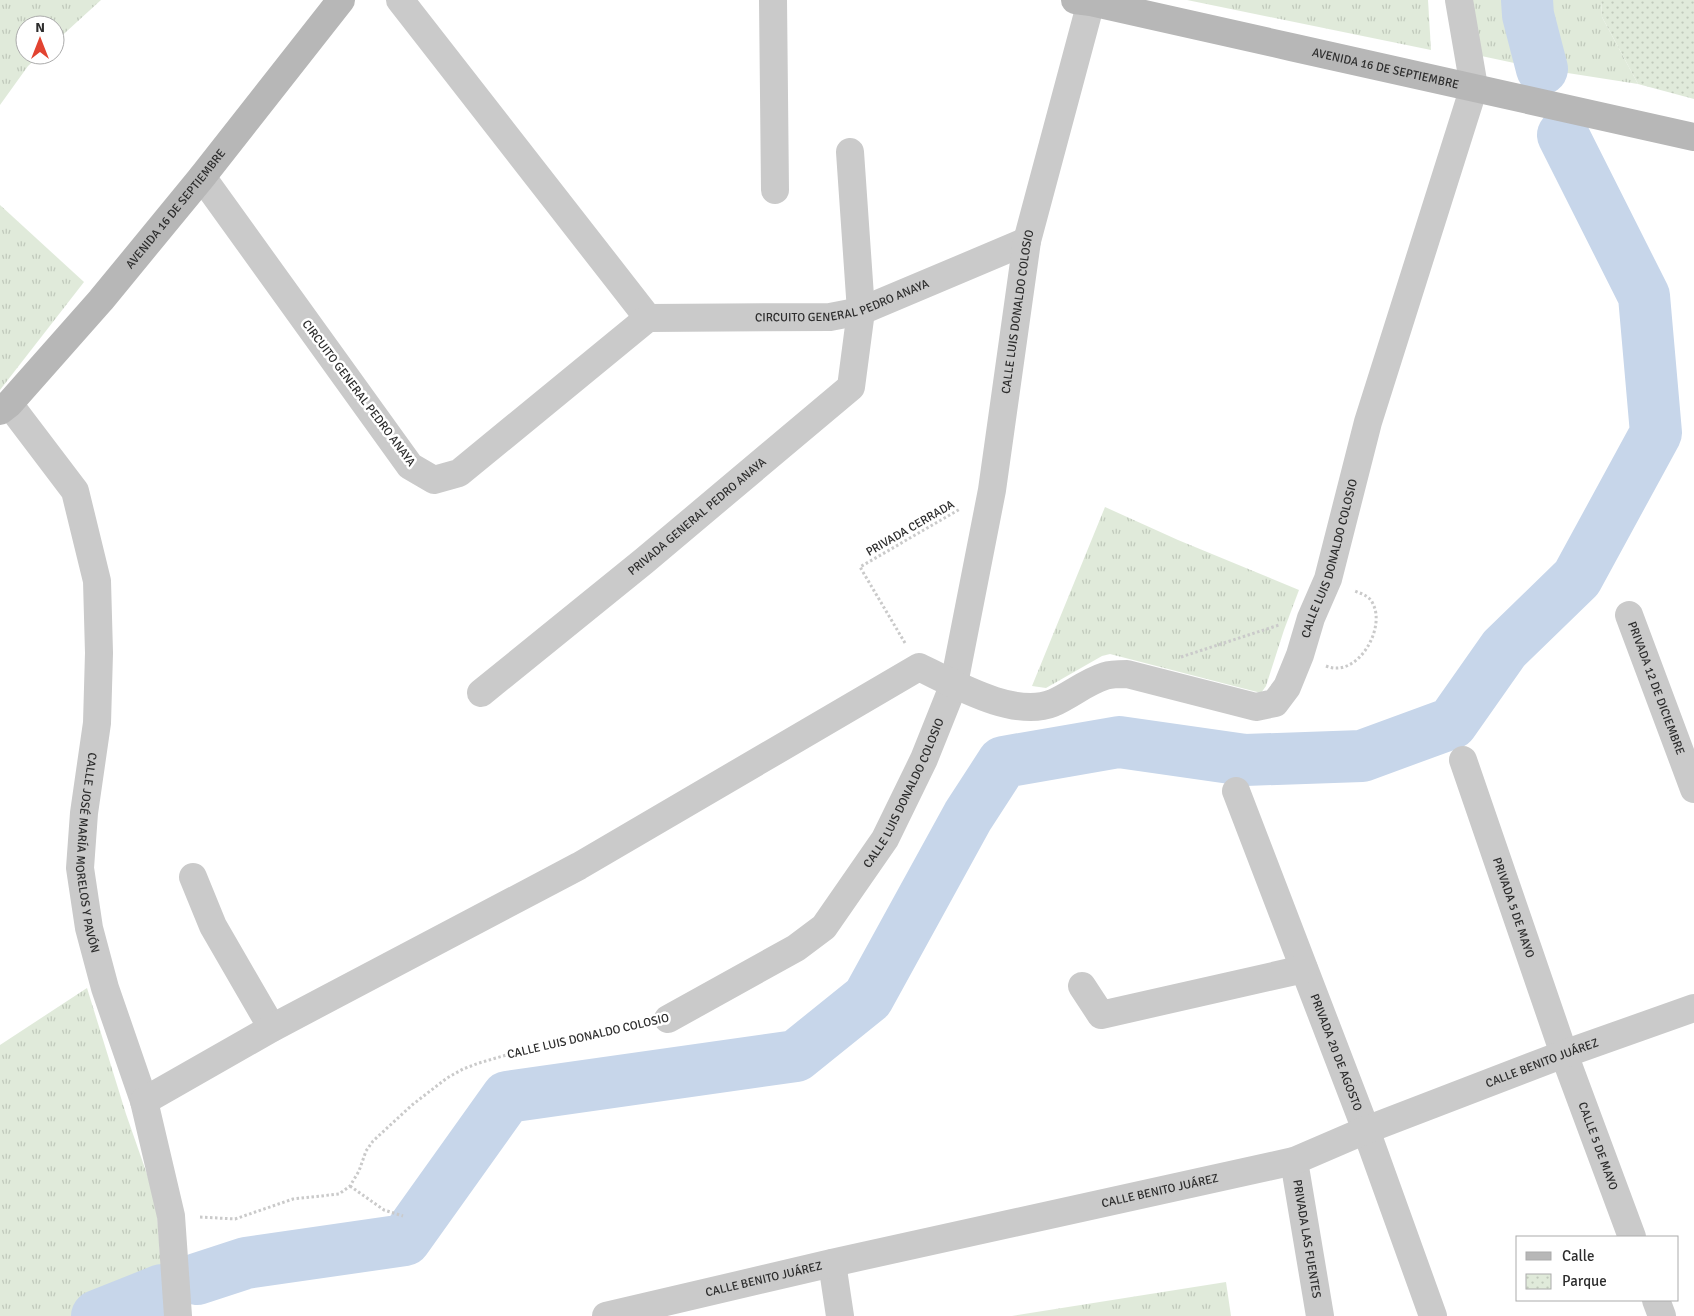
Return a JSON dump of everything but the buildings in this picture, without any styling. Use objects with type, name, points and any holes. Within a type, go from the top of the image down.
[{"type":"main road","name":"AVENIDA 16 DE SEPTIEMBRE","points":[[4,408],[101,300],[202,177],[341,0]]},
{"type":"main road","name":"AVENIDA 16 DE SEPTIEMBRE","points":[[1083,1],[1694,137]]},
{"type":"street","points":[[400,0],[648,318]]},
{"type":"street","points":[[773,0],[775,190]]},
{"type":"street","points":[[1459,0],[1474,87]]},
{"type":"street","name":"CALLE LUIS DONALDO COLOSIO","points":[[668,1019],[796,948],[824,927],[885,840],[924,760],[954,684],[992,490],[1027,241],[1083,1]]},
{"type":"street","name":"CALLE LUIS DONALDO COLOSIO","points":[[920,667],[954,684],[1003,704],[1030,708],[1052,703],[1106,675],[1128,674],[1256,707],[1275,703],[1287,687],[1300,655],[1311,618],[1328,579],[1368,422],[1474,87]]},
{"type":"street","name":"PRIVADA GENERAL PEDRO ANAYA","points":[[481,693],[644,561],[852,387],[861,311],[850,152]]},
{"type":"street","name":"CIRCUITO GENERAL PEDRO ANAYA","points":[[202,177],[410,466],[434,480],[459,473],[648,318],[830,317],[861,311],[1027,241]]},
{"type":"street","name":"CALLE JOSÉ MARÍA MORELOS Y PAVÓN","points":[[4,408],[76,491],[97,581],[98,723],[84,813],[80,868],[89,928],[103,980],[144,1101],[171,1216],[178,1316]]},
{"type":"street","name":"PRIVADA 12 DE DICIEMBRE","points":[[1629,615],[1694,789]]},
{"type":"street","points":[[144,1101],[272,1028],[579,866],[920,667]]},
{"type":"street","name":"PRIVADA 5 DE MAYO","points":[[1463,760],[1564,1054]]},
{"type":"street","name":"PRIVADA 20 DE AGOSTO","points":[[1236,791],[1366,1130],[1432,1316]]},
{"type":"street","points":[[194,877],[213,926],[272,1028]]},
{"type":"street","points":[[1082,986],[1101,1015],[1304,969]]},
{"type":"street","name":"CALLE BENITO JUÁREZ","points":[[606,1316],[832,1262],[1294,1161],[1366,1130],[1564,1054],[1694,1008]]},
{"type":"street","name":"CALLE 5 DE MAYO","points":[[1564,1054],[1632,1236]]},
{"type":"street","name":"PRIVADA LAS FUENTES","points":[[1294,1161],[1320,1316]]},
{"type":"street","points":[[832,1262],[840,1316]]},
{"type":"street","points":[[1656,1301],[1662,1316]]},
{"type":"path","name":"PRIVADA CERRADA","points":[[920,667],[860,567],[992,490]]},
{"type":"path","points":[[1300,655],[1330,667],[1348,666],[1363,653],[1371,640],[1376,624],[1373,603],[1366,596],[1328,579]]},
{"type":"path","points":[[1172,660],[1274,626],[1311,618]]},
{"type":"path","name":"CALLE LUIS DONALDO COLOSIO","points":[[350,1186],[359,1171],[366,1151],[374,1141],[412,1106],[447,1078],[463,1069],[537,1046],[668,1019]]},
{"type":"path","points":[[171,1216],[235,1219],[293,1199],[339,1194],[350,1186],[384,1210],[403,1216]]},
{"type":"green space","points":[[0,0],[101,0],[65,33],[65,15],[15,15],[15,65],[29,65],[0,105]]},
{"type":"green space","points":[[1187,0],[1428,0],[1431,50]]},
{"type":"green space","points":[[1467,0],[1601,0],[1602,17],[1638,84],[1542,69],[1472,54]]},
{"type":"green space","points":[[1601,0],[1694,0],[1694,99],[1638,84],[1602,17]]},
{"type":"green space","points":[[0,205],[84,282],[0,390]]},
{"type":"green space","points":[[1105,507],[1178,540],[1299,590],[1266,686],[1261,693],[1110,654],[1102,656],[1046,688],[1032,686]]},
{"type":"green space","points":[[87,988],[126,1114],[156,1200],[164,1307],[135,1316],[0,1316],[0,1045]]},
{"type":"green space","points":[[1226,1282],[1231,1316],[1012,1316]]},
{"type":"waterway","points":[[1527,0],[1528,15],[1542,69]]},
{"type":"waterway","points":[[197,1279],[246,1263],[405,1240],[507,1097],[796,1056],[868,998],[968,816],[1003,762],[1119,742],[1245,760],[1362,756],[1452,723],[1504,649],[1577,578],[1656,433],[1644,296],[1563,135]]},
{"type":"waterway","points":[[97,1316],[162,1290]]}]
